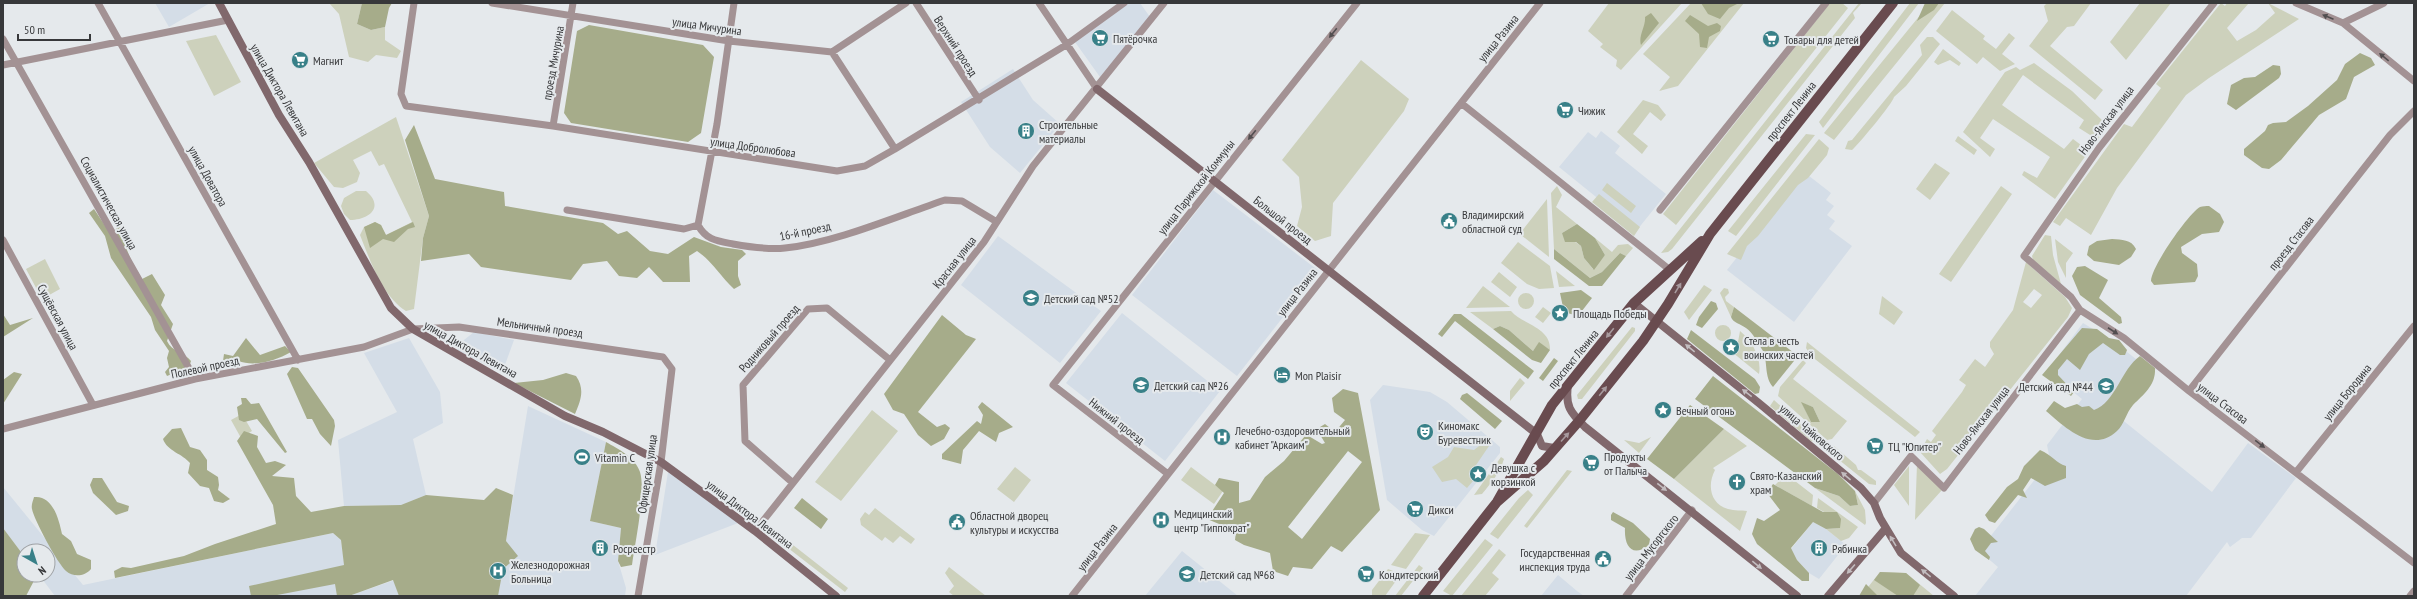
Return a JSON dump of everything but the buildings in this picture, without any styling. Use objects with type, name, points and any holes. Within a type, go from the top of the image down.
[{"type":"main road","name":"проспект Ленина","points":[[1422,596],[1497,502],[1554,448],[1579,421],[1657,321],[1710,234],[1893,3]]},
{"type":"main road","name":"проспект Ленина","points":[[1497,502],[1537,434],[1552,405],[1634,303],[1710,234]]},
{"type":"street","name":"улица Доватора","points":[[98,3],[298,360]]},
{"type":"street","name":"улица Диктора Левитана","points":[[220,3],[279,115],[309,162],[391,308],[413,329],[565,416],[603,432],[661,462],[755,531],[836,596]]},
{"type":"street","name":"улица Добролюбова","points":[[414,3],[401,94],[406,106],[553,126],[712,153],[837,171],[866,166],[979,100],[1066,45]]},
{"type":"street","name":"улица Мичурина","points":[[492,3],[728,41],[832,52]]},
{"type":"street","name":"проезд Мичурина","points":[[553,126],[572,17],[573,3]]},
{"type":"street","points":[[567,210],[684,229],[698,225],[712,153],[734,3]]},
{"type":"street","points":[[895,149],[832,52],[906,3]]},
{"type":"street","name":"Верхний проезд","points":[[916,3],[979,100]]},
{"type":"street","name":"Большой проезд","points":[[1039,3],[1097,89],[1537,434],[1542,446],[1554,448]]},
{"type":"street","points":[[1066,45],[1124,3]]},
{"type":"street","name":"Красная улица","points":[[755,531],[984,242],[1033,166],[1097,89],[1164,3]]},
{"type":"street","name":"улица Парижской Коммуны","points":[[1053,385],[1214,181],[1358,3]]},
{"type":"street","name":"улица Разина","points":[[1072,596],[1540,3]]},
{"type":"street","points":[[1660,210],[1826,3]]},
{"type":"street","name":"Ново-Ямская улица","points":[[2024,256],[2099,148],[2214,3]]},
{"type":"street","points":[[2296,3],[2342,23],[2414,81]]},
{"type":"street","points":[[2342,23],[2384,3]]},
{"type":"street","points":[[3,65],[120,40],[228,20]]},
{"type":"street","name":"Социалистическая улица","points":[[3,38],[196,379]]},
{"type":"street","points":[[1461,103],[1670,270]]},
{"type":"street","name":"проезд Стасова","points":[[2189,391],[2390,135],[2414,111]]},
{"type":"street","name":"16-й проезд","points":[[698,225],[704,234],[712,239],[752,248],[783,248],[824,240],[945,200],[962,201],[997,222]]},
{"type":"street","name":"Сущёвская улица","points":[[3,240],[93,405]]},
{"type":"street","name":"улица Стасова","points":[[2024,256],[2071,297],[2080,310],[2124,338],[2189,391],[2297,472],[2414,563]]},
{"type":"street","name":"улица Чайковского","points":[[1634,303],[1766,408],[1861,488],[1874,503],[1900,553],[1954,596]]},
{"type":"street","name":"Родниковый проезд","points":[[793,483],[745,442],[743,386],[808,308],[827,308],[890,360]]},
{"type":"street","name":"Ново-Ямская улица","points":[[1874,503],[1911,456],[1944,488],[2080,310]]},
{"type":"street","name":"улица Бородина","points":[[2297,472],[2414,326]]},
{"type":"street","name":"Мельничный проезд","points":[[413,329],[459,327],[663,356]]},
{"type":"street","name":"Полевой проезд","points":[[3,429],[196,379],[364,347],[413,329]]},
{"type":"street","name":"Офицерская улица","points":[[638,596],[661,462],[672,369],[663,356]]},
{"type":"street","name":"Нижний проезд","points":[[1053,385],[1168,474]]},
{"type":"street","points":[[1568,385],[1566,400],[1579,421],[1692,510],[1797,596]]},
{"type":"street","name":"улица Мусоргского","points":[[1626,596],[1692,510]]},
{"type":"street","points":[[1828,596],[1886,528]]},
{"type":"street","points":[[2410,596],[2414,591]]},
{"type":"shaded area","points":[[155,3],[210,3],[169,27]]},
{"type":"shaded area","points":[[1128,3],[1140,3],[1150,17],[1100,77],[1075,42]]},
{"type":"shaded area","points":[[1013,69],[1033,100],[1060,124],[1020,173],[990,147],[961,102]]},
{"type":"shaded area","points":[[1601,131],[1620,146],[1615,153],[1666,194],[1637,230],[1559,167],[1588,132],[1596,138]]},
{"type":"shaded area","points":[[1804,172],[1831,193],[1826,200],[1834,206],[1827,215],[1835,221],[1829,229],[1852,246],[1794,322],[1727,270]]},
{"type":"shaded area","points":[[1213,190],[1319,271],[1237,376],[1132,295]]},
{"type":"shaded area","name":"Детский сад №52","points":[[998,236],[1101,311],[1060,363],[961,285]]},
{"type":"shaded area","name":"Детский сад №26","points":[[1122,313],[1220,391],[1165,461],[1066,383]]},
{"type":"shaded area","points":[[2083,323],[2113,341],[2155,374],[2120,418],[2212,492],[2248,443],[2296,478],[2251,538],[2242,538],[2230,547],[2227,542],[2186,596],[1975,596],[1998,567],[1979,551],[2050,460],[2047,445],[2082,399],[2047,371]]},
{"type":"shaded area","points":[[474,332],[514,340],[502,373],[457,350],[464,340]]},
{"type":"shaded area","points":[[409,338],[440,392],[443,423],[413,439],[426,495],[402,505],[344,506],[338,440],[397,412],[364,353]]},
{"type":"shaded area","points":[[1383,385],[1430,392],[1447,402],[1500,447],[1500,453],[1434,536],[1422,530],[1387,500],[1370,400]]},
{"type":"shaded area","points":[[528,406],[606,442],[590,521],[621,528],[618,561],[626,588],[625,596],[349,596],[506,541]]},
{"type":"shaded area","points":[[668,472],[738,523],[655,555]]},
{"type":"shaded area","points":[[3,487],[49,543],[16,543],[16,545],[3,528]]},
{"type":"shaded area","points":[[1813,522],[1826,529],[1846,545],[1819,579],[1809,573],[1797,560],[1791,549]]},
{"type":"shaded area","points":[[333,533],[341,540],[349,596],[55,596],[45,583],[56,583],[56,552],[83,585]]},
{"type":"shaded area","name":"Детский сад №68","points":[[1182,551],[1238,596],[1145,596]]},
{"type":"shaded area","points":[[1558,575],[1577,591],[1584,596],[1541,596]]},
{"type":"green space","points":[[329,3],[362,3],[357,24],[371,30],[385,27],[385,40],[401,51],[397,58],[376,55],[368,62],[349,57],[339,14]]},
{"type":"green space","points":[[362,3],[392,3],[389,8],[385,27],[371,30],[357,24]]},
{"type":"green space","points":[[1609,3],[1682,3],[1621,70],[1616,66],[1617,60],[1600,47],[1603,44],[1588,31]]},
{"type":"green space","points":[[1691,3],[1744,3],[1678,86],[1659,91],[1670,77],[1643,54]]},
{"type":"green space","points":[[1701,3],[1739,3],[1729,8],[1720,19],[1708,14]]},
{"type":"green space","points":[[1830,3],[1842,3],[1848,8],[1676,225],[1663,214]]},
{"type":"green space","points":[[1859,3],[1867,3],[1861,4],[1853,13],[1855,18],[1672,249],[1668,252],[1661,253]]},
{"type":"green space","points":[[1910,3],[1919,3],[1823,128],[1819,122]]},
{"type":"green space","points":[[1925,3],[1939,3],[1934,10],[1917,21]]},
{"type":"green space","points":[[1930,3],[1945,3],[1834,140],[1824,133]]},
{"type":"green space","points":[[2047,3],[2091,3],[2074,26],[2067,27],[2050,46],[2103,90],[2095,100],[2029,46],[2048,21],[2044,6]]},
{"type":"green space","points":[[2140,3],[2171,3],[2126,60],[2110,42]]},
{"type":"green space","points":[[2221,3],[2225,6],[2227,3],[2249,3],[2227,28],[2237,41],[2256,30],[2275,13],[2268,3],[2299,19],[2209,78],[2186,95],[2117,188],[2091,235],[2066,218],[2060,226],[2053,222],[2124,124],[2132,127],[2161,88],[2156,84]]},
{"type":"green space","points":[[1952,10],[1985,36],[1983,39],[1996,49],[2009,33],[2015,38],[2002,54],[2015,64],[2000,71],[1983,57],[1977,64],[1936,31]]},
{"type":"green space","points":[[1651,13],[1659,23],[1641,45],[1640,38],[1645,17]]},
{"type":"green space","points":[[1690,15],[1708,26],[1717,23],[1721,26],[1720,31],[1709,37],[1707,48],[1700,47],[1699,34],[1685,21]]},
{"type":"green space","points":[[589,25],[703,45],[714,57],[701,133],[688,142],[571,123],[564,113],[577,31]]},
{"type":"green space","points":[[216,35],[241,82],[214,96],[186,41]]},
{"type":"green space","points":[[1927,37],[1933,37],[1940,44],[1906,86],[1894,97],[1868,133],[1852,150],[1845,149],[1848,141],[1852,140],[1922,55],[1920,45]]},
{"type":"green space","points":[[1943,49],[1961,63],[1959,66],[1950,60],[1938,65],[1934,62]]},
{"type":"green space","points":[[2360,53],[2371,58],[2375,65],[2354,77],[2346,99],[2319,115],[2281,160],[2269,169],[2262,168],[2244,155],[2244,149],[2265,131],[2268,125],[2286,122],[2308,106],[2337,80],[2345,64]]},
{"type":"green space","points":[[1361,60],[1409,99],[1404,111],[1333,203],[1331,236],[1315,241],[1297,226],[1302,207],[1299,177],[1282,160]]},
{"type":"green space","points":[[2034,63],[2072,91],[2103,121],[2104,129],[2098,140],[2079,128],[2084,120],[2023,75],[2002,105],[2064,149],[2073,139],[2089,151],[2055,199],[2022,175],[2024,171],[2037,178],[2050,157],[1993,119],[1980,138],[1995,149],[1990,157],[1963,132],[2005,72],[2016,67],[2020,70]]},
{"type":"green space","points":[[2273,65],[2280,66],[2281,74],[2279,78],[2236,110],[2227,104],[2231,85],[2244,78],[2255,77]]},
{"type":"green space","points":[[1643,100],[1658,105],[1666,115],[1661,121],[1650,112],[1633,134],[1648,146],[1642,154],[1617,132]]},
{"type":"green space","points":[[396,117],[429,216],[423,238],[414,309],[406,311],[390,296],[384,287],[378,277],[360,235],[364,227],[375,222],[381,225],[386,235],[412,222],[384,164],[379,166],[371,151],[353,160],[360,173],[357,182],[343,188],[334,187],[314,163]]},
{"type":"green space","points":[[414,125],[435,179],[504,192],[505,206],[603,223],[618,234],[627,231],[650,251],[668,254],[694,237],[721,247],[742,250],[746,254],[738,261],[738,276],[741,285],[734,289],[707,259],[697,251],[689,256],[690,282],[663,282],[649,267],[637,278],[619,276],[607,261],[583,264],[571,280],[481,267],[469,254],[421,261],[423,238],[429,216],[405,140]]},
{"type":"green space","points":[[1806,134],[1815,135],[1736,236],[1728,231]]},
{"type":"green space","points":[[1958,136],[1977,150],[1974,155],[1955,141]]},
{"type":"green space","points":[[1819,139],[1829,148],[1827,155],[1808,178],[1798,185],[1758,236],[1747,246],[1741,260],[1727,254]]},
{"type":"green space","points":[[1935,163],[1950,173],[1930,200],[1916,189]]},
{"type":"green space","points":[[1607,183],[1636,206],[1631,213],[1602,190]]},
{"type":"green space","points":[[1557,186],[1562,195],[1556,207],[1577,224],[1562,233],[1581,246],[1584,258],[1593,269],[1605,255],[1595,238],[1612,252],[1618,245],[1628,244],[1633,248],[1626,256],[1620,253],[1602,272],[1590,278],[1554,249],[1551,193]]},
{"type":"green space","points":[[2001,186],[2012,194],[1951,282],[1939,274]]},
{"type":"green space","points":[[356,191],[366,191],[372,197],[374,207],[372,212],[363,218],[350,220],[344,214],[341,206],[344,198]]},
{"type":"green space","points":[[1599,194],[1640,227],[1634,236],[1592,202]]},
{"type":"green space","points":[[1547,199],[1549,257],[1521,235],[1521,232]]},
{"type":"green space","points":[[2209,206],[2220,214],[2224,222],[2219,232],[2202,234],[2181,247],[2182,253],[2197,264],[2198,276],[2195,282],[2154,285],[2151,281],[2153,274],[2163,253],[2171,241],[2194,212],[2200,207]]},
{"type":"green space","points":[[94,209],[112,236],[119,224],[127,239],[127,250],[132,262],[142,279],[152,274],[165,295],[161,305],[173,324],[167,341],[172,348],[191,361],[189,367],[167,376],[165,372],[169,367],[167,358],[169,351],[155,330],[151,317],[111,258],[105,236],[89,213]]},
{"type":"green space","points":[[375,222],[381,225],[386,235],[413,222],[415,227],[408,229],[394,242],[383,239],[370,248],[364,227]]},
{"type":"green space","points":[[1577,224],[1595,238],[1605,255],[1594,270],[1584,258],[1581,246],[1576,242],[1565,242],[1562,233]]},
{"type":"green space","points":[[2045,235],[2051,236],[2053,255],[2061,284],[2033,260],[2032,256]]},
{"type":"green space","points":[[2055,239],[2073,253],[2066,263],[2066,278],[2058,262]]},
{"type":"green space","points":[[2112,239],[2132,243],[2136,249],[2131,257],[2119,265],[2094,261],[2087,255],[2089,246],[2097,241]]},
{"type":"green space","points":[[1518,242],[1550,266],[1554,288],[1539,289],[1527,284],[1501,263]]},
{"type":"green space","points":[[1554,249],[1590,278],[1602,272],[1620,253],[1626,256],[1602,286],[1589,286],[1554,259]]},
{"type":"green space","points":[[45,259],[60,289],[42,299],[26,269]]},
{"type":"green space","points":[[2026,262],[2065,297],[2072,308],[2068,317],[1947,469],[1940,474],[1920,452],[1927,439],[1931,442],[1936,435],[1932,431],[1966,385],[1959,380],[1975,359],[1985,367],[1994,354],[1990,347],[1990,342],[2013,310]],"holes":[[[2034,289],[2042,295],[2031,308],[2023,302]]]},
{"type":"green space","points":[[2085,266],[2108,280],[2099,298],[2121,317],[2122,323],[2119,324],[2080,295],[2072,276],[2077,267]]},
{"type":"green space","points":[[1556,271],[1575,286],[1559,287]]},
{"type":"green space","points":[[1499,272],[1517,287],[1510,297],[1491,282]]},
{"type":"green space","points":[[1704,285],[1712,290],[1689,320],[1684,312]]},
{"type":"green space","points":[[1483,286],[1510,307],[1466,308]]},
{"type":"green space","points":[[1724,288],[1728,289],[1729,293],[1725,297],[1726,301],[1734,307],[1731,317],[1720,293]]},
{"type":"green space","points":[[1581,290],[1592,298],[1578,316],[1564,312],[1560,293]]},
{"type":"green space","points":[[1526,293],[1532,295],[1534,301],[1532,307],[1526,309],[1520,307],[1518,301],[1520,295]]},
{"type":"green space","points":[[1882,296],[1903,312],[1894,325],[1879,314]]},
{"type":"green space","points":[[1711,301],[1716,303],[1718,309],[1702,328],[1696,325],[1699,317]]},
{"type":"green space","points":[[1543,307],[1551,313],[1543,323],[1535,317]]},
{"type":"green space","points":[[1734,307],[1798,356],[1773,387],[1768,379],[1763,351],[1749,330],[1733,321],[1731,317]]},
{"type":"green space","points":[[1511,311],[1546,336],[1549,342],[1550,350],[1539,343],[1533,351],[1509,330],[1500,326],[1493,329],[1470,312]]},
{"type":"green space","points":[[3,314],[10,325],[33,318],[3,337]]},
{"type":"green space","points":[[1454,314],[1461,314],[1534,371],[1528,379],[1455,321],[1442,337],[1438,334]]},
{"type":"green space","points":[[942,315],[966,335],[976,339],[918,412],[937,427],[945,424],[950,428],[944,439],[931,446],[918,435],[904,414],[893,410],[884,394]]},
{"type":"green space","points":[[1723,325],[1729,327],[1731,333],[1729,339],[1723,341],[1717,339],[1715,333],[1717,327]]},
{"type":"green space","points":[[1500,326],[1509,330],[1533,351],[1539,342],[1550,350],[1541,363],[1532,360],[1493,329]]},
{"type":"green space","points":[[1632,327],[1635,328],[1635,331],[1582,399],[1578,399],[1577,395]]},
{"type":"green space","points":[[2082,328],[2097,329],[2109,338],[2119,340],[2127,350],[2125,355],[2120,355],[2103,343],[2089,354],[2080,370],[2067,359],[2058,370],[2058,375],[2074,392],[2071,396],[2042,375]]},
{"type":"green space","points":[[1691,330],[1755,379],[1760,387],[1759,393],[1755,394],[1687,339]]},
{"type":"green space","points":[[1740,331],[1755,350],[1760,368],[1759,374],[1732,352],[1738,342]]},
{"type":"green space","points":[[246,338],[260,355],[285,346],[291,352],[265,362],[245,363],[238,361],[219,370],[212,371],[211,368],[223,361],[224,354],[233,356]]},
{"type":"green space","points":[[1807,342],[1920,432],[1915,437],[1811,356],[1806,348]]},
{"type":"green space","points":[[2140,356],[2155,368],[2154,379],[2148,389],[2133,405],[2117,431],[2108,437],[2098,440],[2080,436],[2062,425],[2046,411],[2054,401],[2065,408],[2077,404],[2082,407],[2089,406],[2094,410],[2102,406],[2113,393],[2133,362]]},
{"type":"green space","points":[[1554,358],[1558,361],[1543,381],[1539,378]]},
{"type":"green space","points":[[1803,360],[1806,363],[1793,379],[1847,421],[1832,439],[1827,440],[1778,396],[1780,387]],"holes":[[[1802,403],[1813,407],[1820,422],[1811,422]]]},
{"type":"green space","points":[[292,367],[298,368],[334,420],[335,426],[331,446],[320,434],[312,419],[307,419],[287,374]]},
{"type":"green space","points":[[14,372],[22,374],[3,404],[3,380]]},
{"type":"green space","points":[[566,373],[576,376],[580,385],[581,395],[575,414],[514,383],[543,380]]},
{"type":"green space","points":[[1713,376],[1838,474],[1855,491],[1858,505],[1850,506],[1839,496],[1815,488],[1695,399]]},
{"type":"green space","points":[[1520,378],[1525,383],[1510,401],[1510,391]]},
{"type":"green space","points":[[1343,389],[1358,393],[1380,510],[1342,552],[1331,546],[1312,569],[1293,567],[1288,576],[1273,571],[1270,553],[1244,545],[1235,540],[1236,531],[1207,519],[1224,493],[1215,485],[1219,478],[1239,482],[1239,503],[1250,500],[1265,477],[1284,461],[1305,436],[1307,435],[1322,444],[1325,443],[1319,433],[1320,427],[1325,424],[1335,432],[1345,420],[1334,412],[1332,398]],"holes":[[[1348,451],[1362,462],[1302,539],[1288,527]]]},
{"type":"green space","points":[[1467,393],[1502,421],[1495,429],[1460,399],[1462,395]]},
{"type":"green space","points":[[241,398],[246,398],[251,404],[259,403],[287,452],[285,453],[257,419],[244,422],[239,420],[237,407],[242,404]]},
{"type":"green space","points":[[1774,400],[1822,443],[1811,441],[1770,406]]},
{"type":"green space","points":[[982,402],[1013,427],[999,433],[996,442],[979,431],[963,450],[961,464],[942,459],[942,454],[977,421],[981,424],[983,415],[978,407]]},
{"type":"green space","points":[[1801,402],[1813,407],[1820,422],[1811,422]]},
{"type":"green space","points":[[1690,405],[1724,429],[1674,479],[1647,459]]},
{"type":"green space","points":[[872,410],[898,431],[841,501],[815,482]]},
{"type":"green space","points":[[242,414],[252,431],[241,438],[231,420]]},
{"type":"green space","points":[[181,428],[190,447],[200,450],[207,460],[207,470],[218,477],[218,490],[230,499],[223,503],[214,501],[209,488],[200,486],[188,473],[190,463],[168,447],[165,443],[163,439],[172,429]]},
{"type":"green space","points":[[1724,429],[1747,446],[1713,468],[1715,470],[1711,482],[1711,488],[1714,498],[1722,507],[1731,510],[1747,511],[1740,531],[1674,479]]},
{"type":"green space","points":[[244,431],[258,436],[257,447],[266,463],[275,461],[286,465],[272,476],[294,478],[296,496],[311,512],[344,506],[401,505],[426,495],[484,500],[496,488],[513,495],[506,541],[518,556],[503,569],[498,596],[399,596],[393,580],[349,596],[337,596],[335,584],[272,596],[251,596],[249,586],[344,565],[341,540],[333,533],[115,578],[114,571],[122,567],[131,568],[184,556],[276,524],[273,505],[237,441]]},
{"type":"green space","points":[[1651,437],[1639,453],[1624,440],[1639,443]]},
{"type":"green space","points":[[606,442],[626,454],[634,462],[638,467],[642,481],[641,504],[632,565],[621,567],[618,561],[621,528],[590,521]]},
{"type":"green space","points":[[1479,446],[1489,446],[1474,468],[1473,481],[1467,488],[1456,479],[1442,482],[1432,467],[1448,457],[1454,447],[1474,450]]},
{"type":"green space","points":[[1834,446],[1856,465],[1858,470],[1861,470],[1876,481],[1876,485],[1869,484],[1823,447]]},
{"type":"green space","points":[[2040,450],[2066,466],[2066,478],[2045,486],[2031,478],[2023,490],[2027,498],[2018,495],[1995,523],[1989,521],[1985,515],[2007,487],[2018,479],[2024,466]]},
{"type":"green space","points":[[1501,457],[1504,459],[1495,478],[1482,494],[1474,495]]},
{"type":"green space","points":[[1917,464],[1942,490],[1915,520]]},
{"type":"green space","points":[[1909,466],[1909,506],[1894,485]]},
{"type":"green space","points":[[1015,467],[1031,480],[1014,502],[997,489]]},
{"type":"green space","points":[[1191,467],[1223,491],[1214,504],[1181,480]]},
{"type":"green space","points":[[1567,470],[1572,471],[1527,528],[1524,526]]},
{"type":"green space","points":[[1786,474],[1813,495],[1812,506],[1775,485]]},
{"type":"green space","points":[[93,478],[102,478],[117,502],[129,506],[128,511],[116,515],[93,493],[90,485]]},
{"type":"green space","points":[[1773,484],[1823,512],[1837,512],[1841,519],[1840,528],[1826,529],[1813,522],[1791,548],[1797,560],[1809,573],[1809,581],[1802,581],[1757,544],[1752,534],[1757,518],[1764,521],[1780,510],[1767,493]]},
{"type":"green space","points":[[1815,488],[1839,496],[1850,506],[1858,505],[1855,491],[1865,510],[1865,525]]},
{"type":"green space","points":[[1528,490],[1533,495],[1498,539],[1490,534],[1519,498]]},
{"type":"green space","points":[[34,497],[41,497],[50,504],[57,516],[62,534],[71,541],[77,554],[91,560],[91,569],[89,571],[83,575],[72,575],[62,567],[56,557],[56,543],[48,543],[34,515],[32,506]]},
{"type":"green space","points":[[802,498],[828,519],[821,529],[794,508]]},
{"type":"green space","points":[[1818,498],[1858,527],[1849,538],[1841,541],[1826,529],[1840,528],[1837,512],[1824,512],[1817,508]]},
{"type":"green space","points":[[875,508],[915,539],[911,544],[900,536],[893,543],[885,537],[882,541],[861,525],[860,519],[865,512],[869,515]]},
{"type":"green space","points":[[1613,512],[1633,523],[1650,539],[1649,545],[1638,550],[1630,548],[1626,540],[1625,528],[1611,520],[1611,515]]},
{"type":"green space","points":[[1979,527],[1984,529],[1998,542],[1991,543],[1985,551],[1990,557],[1989,560],[1975,550],[1970,539],[1975,529]]},
{"type":"green space","points":[[3,528],[16,545],[16,583],[33,583],[26,596],[3,595]]},
{"type":"green space","points":[[1415,533],[1430,535],[1406,569],[1391,565]]},
{"type":"green space","points":[[779,534],[848,588],[845,592],[775,538]]},
{"type":"green space","points":[[1485,539],[1493,545],[1452,596],[1443,591]]},
{"type":"green space","points":[[1499,549],[1506,555],[1492,573],[1499,579],[1485,596],[1461,596]]},
{"type":"green space","points":[[1419,565],[1423,568],[1401,596],[1395,596]]},
{"type":"green space","points":[[949,567],[986,596],[954,596],[949,592],[954,586],[945,573]]},
{"type":"green space","points":[[1388,569],[1401,574],[1385,596],[1372,596],[1372,590]]},
{"type":"green space","points":[[1880,572],[1906,573],[1934,596],[1861,596]]},
{"type":"green space","points":[[1880,572],[1906,573],[1920,585],[1913,596],[1898,596],[1874,580]]},
{"type":"green space","points":[[1866,584],[1878,596],[1859,596]]},
{"type":"place","name":"Пятёрочка","points":[[1100,38]]},
{"type":"place","name":"Товары для детей","points":[[1771,39]]},
{"type":"place","name":"Магнит","points":[[300,60]]},
{"type":"place","name":"Чижик","points":[[1565,110]]},
{"type":"place","name":"Строительные материалы","points":[[1026,131]]},
{"type":"place","name":"Владимирский областной суд","points":[[1449,221]]},
{"type":"place","name":"Детский сад №52","points":[[1031,298]]},
{"type":"place","name":"Площадь Победы","points":[[1560,313]]},
{"type":"place","name":"Стела в честь воинских частей","points":[[1731,347]]},
{"type":"place","name":"Mon Plaisir","points":[[1282,375]]},
{"type":"place","name":"Детский сад №26","points":[[1141,385]]},
{"type":"place","name":"Детский сад №44","points":[[2106,386]]},
{"type":"place","name":"Вечный огонь","points":[[1663,410]]},
{"type":"place","name":"Киномакс Буревестник","points":[[1425,432]]},
{"type":"place","name":"Лечебно-оздоровительный кабинет \"Аркаим\"","points":[[1222,437]]},
{"type":"place","name":"ТЦ \"Юпитер\"","points":[[1875,446]]},
{"type":"place","name":"Vitamin C","points":[[582,457]]},
{"type":"place","name":"Продукты от Палыча","points":[[1591,463]]},
{"type":"place","name":"Девушка с корзинкой","points":[[1478,474]]},
{"type":"place","name":"Свято-Казанский храм","points":[[1737,482]]},
{"type":"place","name":"Дикси","points":[[1415,509]]},
{"type":"place","name":"Медицинский центр \"Гиппократ\"","points":[[1161,520]]},
{"type":"place","name":"Областной дворец культуры и искусства","points":[[957,522]]},
{"type":"place","name":"Росреестр","points":[[600,548]]},
{"type":"place","name":"Рябинка","points":[[1819,548]]},
{"type":"place","name":"Государственная инспекция труда","points":[[1603,559]]},
{"type":"place","name":"Железнодорожная Больница","points":[[498,571]]},
{"type":"place","name":"Детский сад №68","points":[[1187,574]]},
{"type":"place","name":"Кондитерский","points":[[1366,574]]}]
